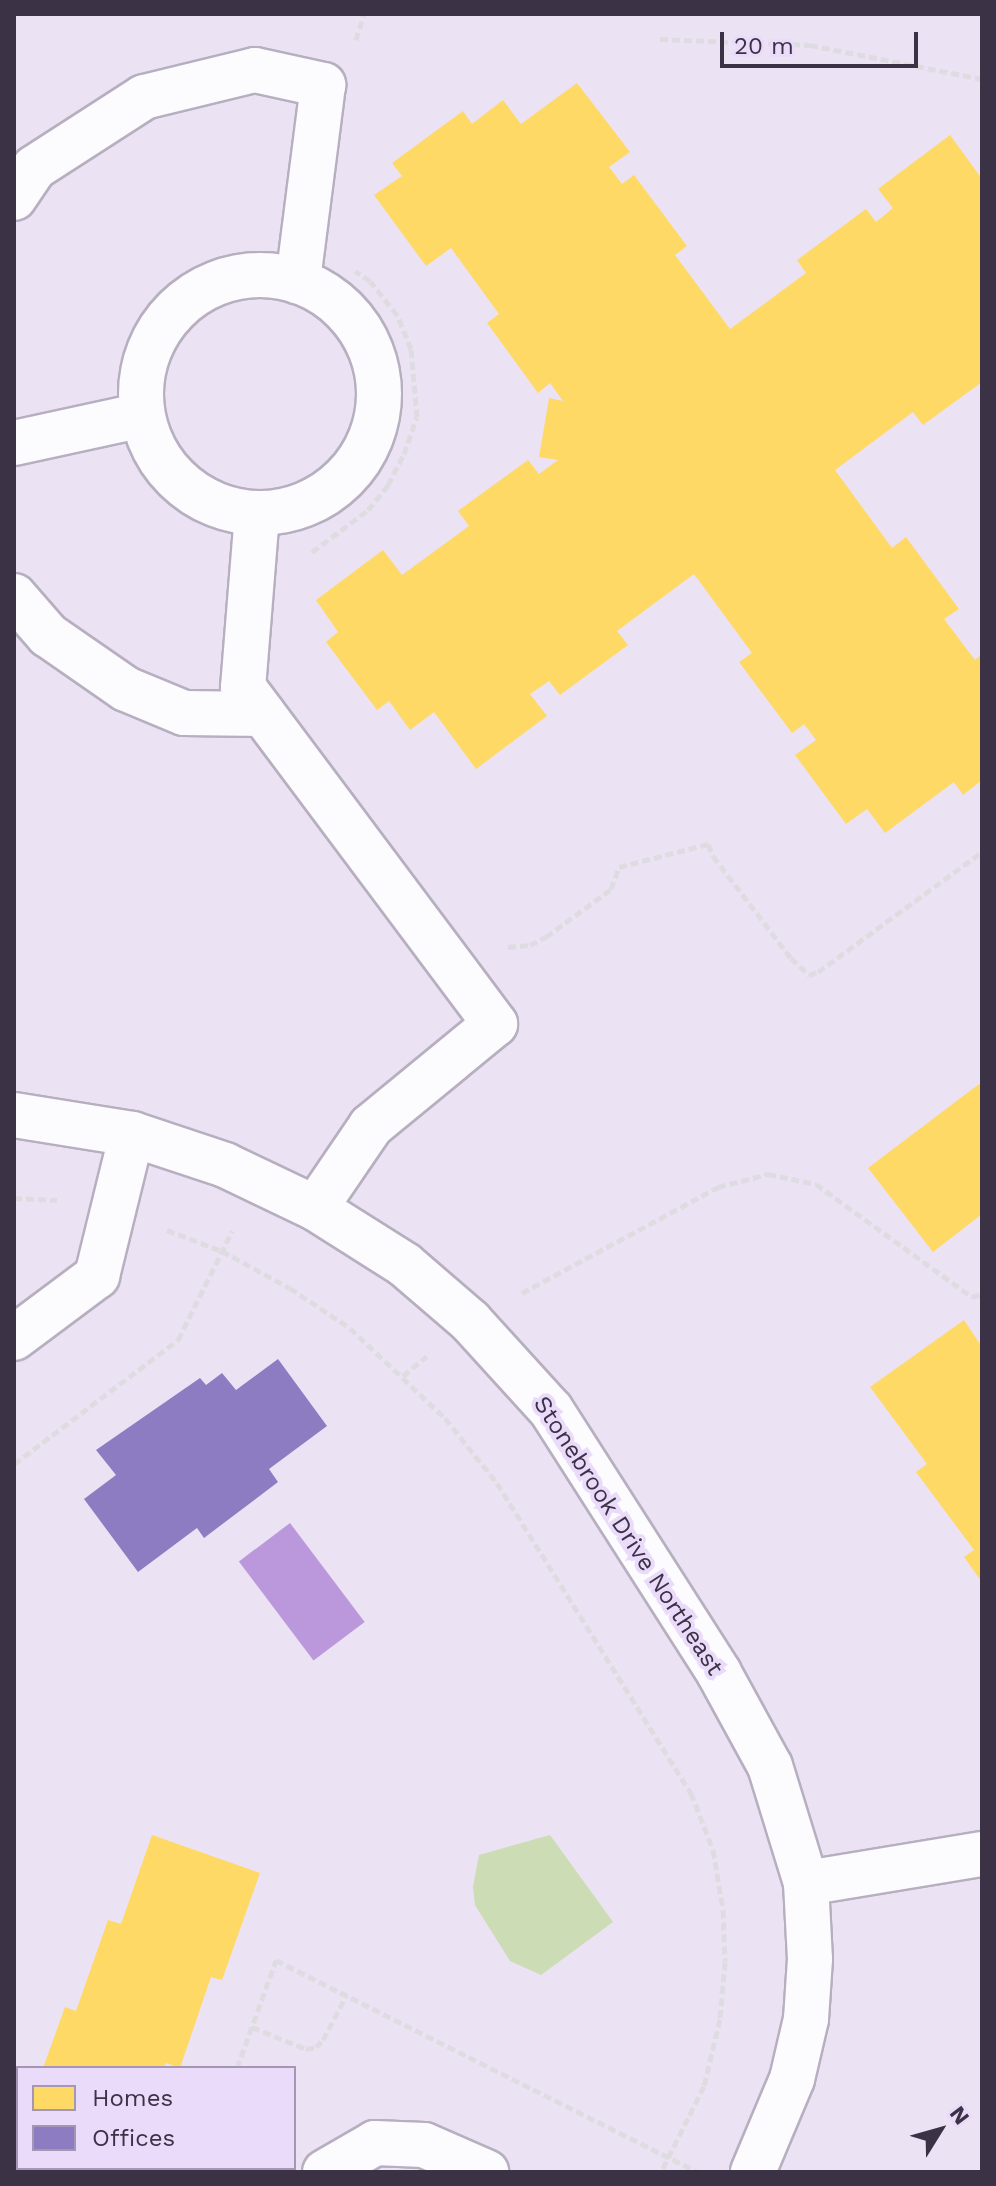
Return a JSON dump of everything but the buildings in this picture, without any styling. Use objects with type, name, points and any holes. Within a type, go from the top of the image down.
[{"type":"street","points":[[14,198],[34,168],[144,97],[255,70],[323,85],[298,281]]},
{"type":"street","points":[[258,274],[298,281],[331,299],[358,325],[374,359],[379,397],[373,433],[356,466],[329,492],[295,509],[257,514],[217,506],[182,485],[156,454],[142,415],[142,374],[155,335],[182,303],[217,282],[258,274]]},
{"type":"street","points":[[14,443],[142,415]]},
{"type":"street","points":[[257,514],[243,687],[495,1024],[371,1126],[315,1208]]},
{"type":"street","points":[[14,596],[48,635],[126,689],[184,713],[263,714]]},
{"type":"street","name":"Stonebrook Drive Northeast","points":[[14,1115],[132,1134],[225,1165],[315,1208],[405,1265],[470,1321],[551,1410],[719,1673],[770,1766],[806,1883],[810,1959],[806,2019],[792,2079],[753,2172]]},
{"type":"street","points":[[14,1338],[97,1276],[132,1134]]},
{"type":"street","points":[[806,1883],[982,1854]]},
{"type":"street","points":[[325,2172],[375,2143],[424,2145],[486,2172]]},
{"type":"path","points":[[352,54],[364,14]]},
{"type":"path","points":[[660,39],[810,45],[982,79]]},
{"type":"path","points":[[305,557],[368,510],[388,485],[404,454],[417,417],[411,349],[397,315],[370,281],[349,266]]},
{"type":"path","points":[[503,946],[530,945],[546,937],[611,889],[619,867],[708,844],[713,856],[782,947],[809,975],[818,972],[982,852]]},
{"type":"path","points":[[403,1376],[470,1321],[718,1187],[768,1174],[816,1184],[972,1297],[982,1294]]},
{"type":"path","points":[[14,1464],[178,1340],[256,1181]]},
{"type":"path","points":[[14,1198],[56,1200],[112,1215],[222,1251],[290,1288],[338,1320],[403,1376],[445,1418],[497,1483],[691,1793],[713,1850],[724,1923],[725,1962],[720,2019],[704,2086],[661,2172]]},
{"type":"path","points":[[238,2066],[276,1960],[698,2172]]},
{"type":"path","points":[[252,2027],[306,2049],[316,2047],[323,2040],[346,1996]]},
{"type":"green space","points":[[550,1835],[613,1922],[541,1975],[510,1961],[475,1905],[473,1887],[479,1855]]},
{"type":"shaded area","points":[[290,1523],[365,1622],[314,1661],[239,1562]]}]
